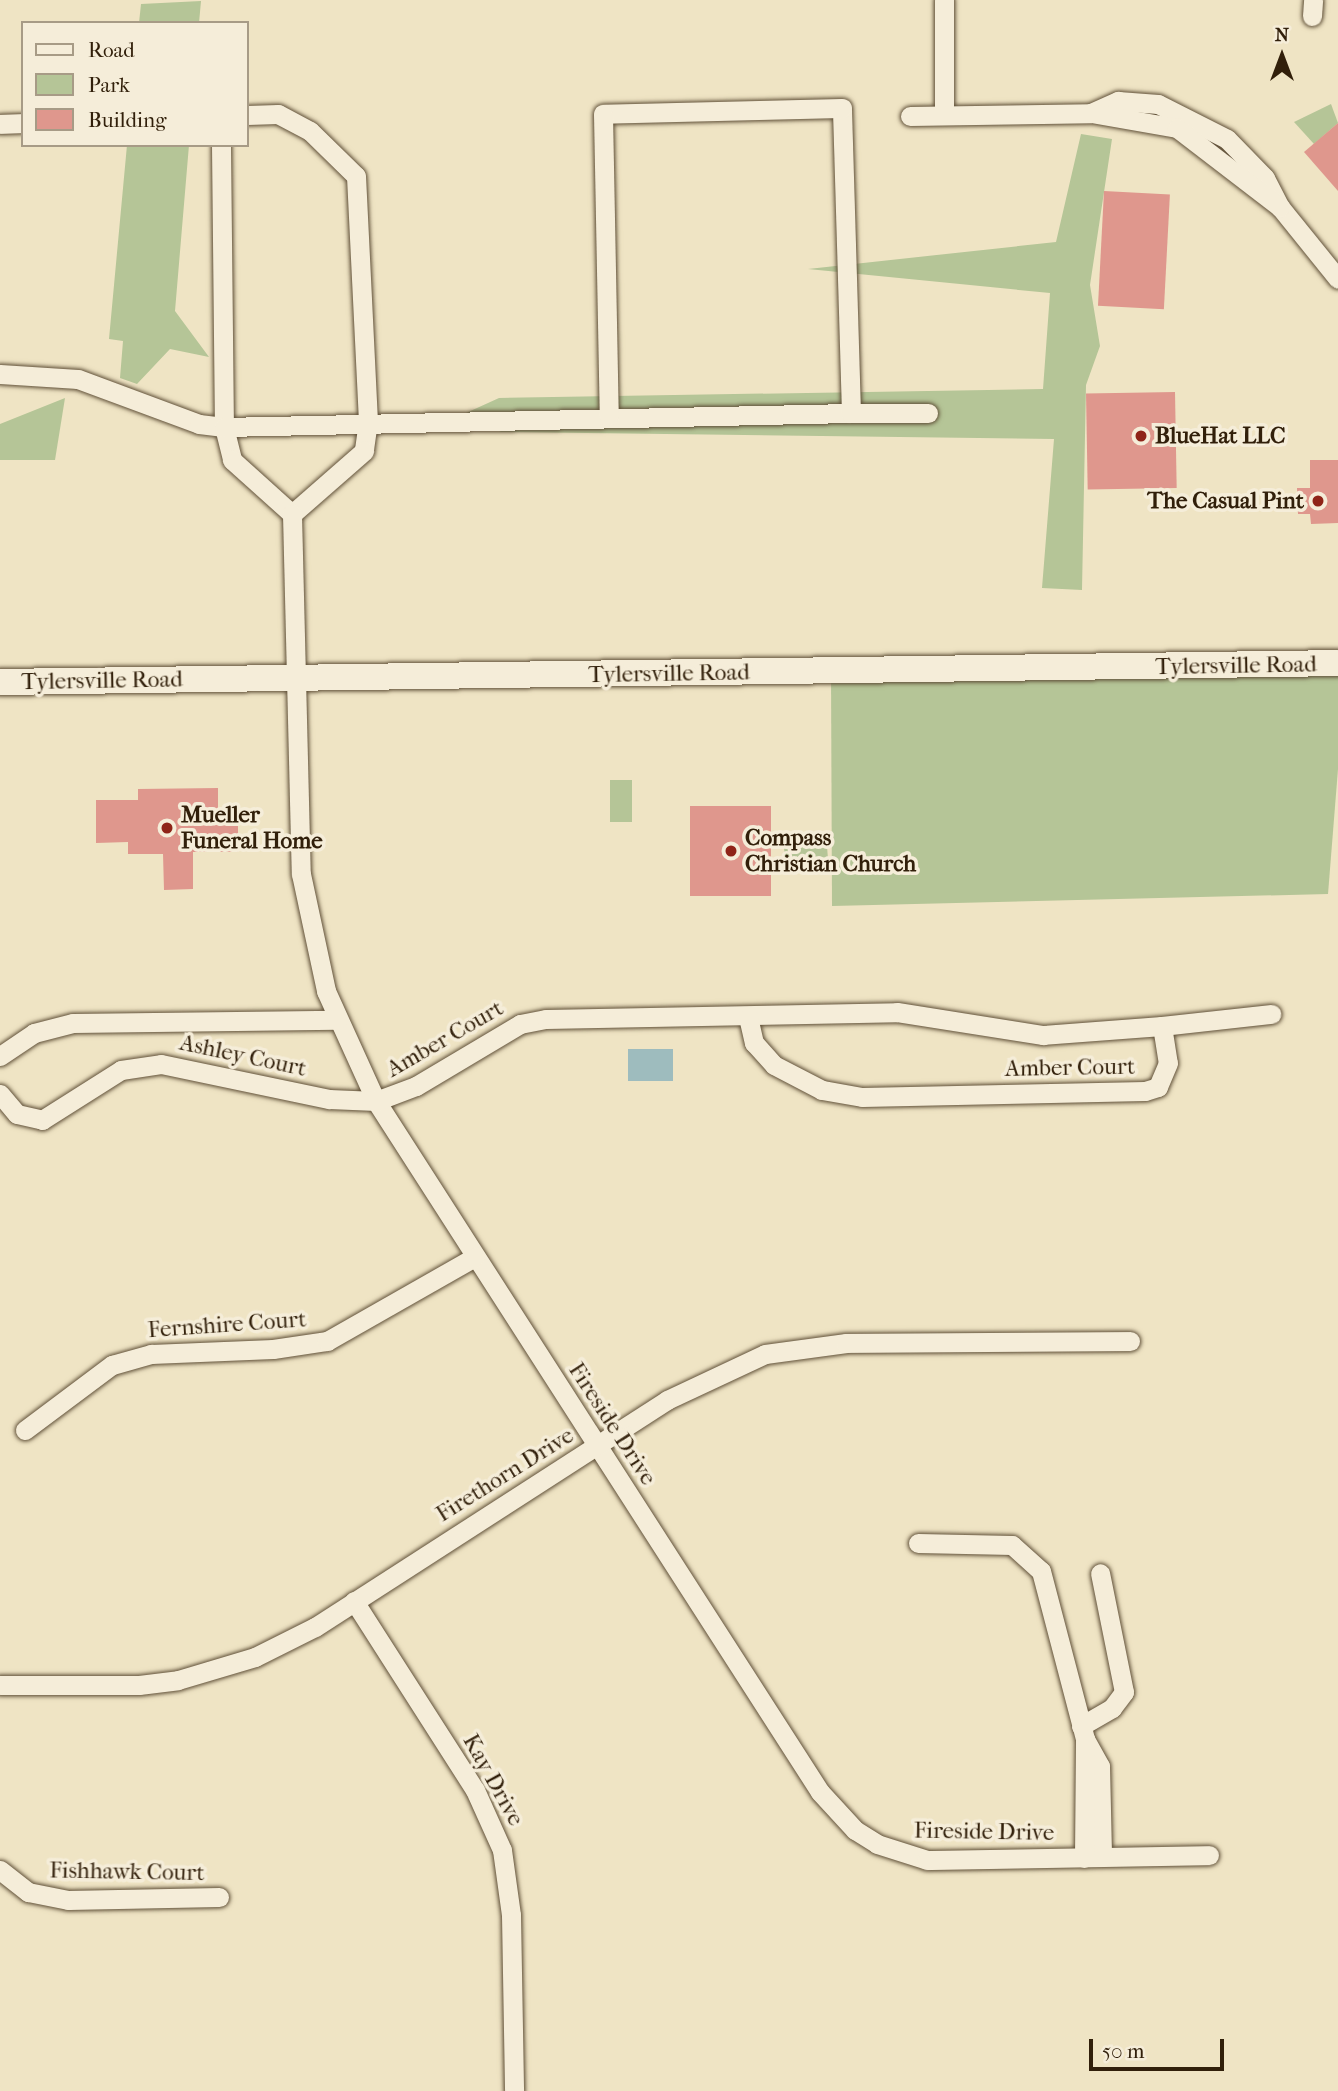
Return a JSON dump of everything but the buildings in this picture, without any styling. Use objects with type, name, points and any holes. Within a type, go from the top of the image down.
[{"type":"main road","name":"Tylersville Road","points":[[0,682],[1338,663]]},
{"type":"street","points":[[944,0],[944,115]]},
{"type":"street","points":[[910,116],[1091,113],[1118,100],[1157,104],[1192,117],[1227,139],[1255,168],[1280,207],[1338,279]]},
{"type":"street","points":[[609,416],[603,114],[842,108],[851,413]]},
{"type":"street","points":[[221,147],[224,427],[232,460],[292,514],[351,468],[363,451],[368,421],[356,176],[310,131],[278,114],[248,115]]},
{"type":"street","points":[[0,124],[21,123]]},
{"type":"street","points":[[0,374],[78,379],[198,424],[224,427],[609,416],[928,413]]},
{"type":"street","name":"Fireside Drive","points":[[292,514],[301,874],[309,927],[337,1020],[376,1101],[820,1792],[855,1830],[877,1844],[927,1860],[1209,1855]]},
{"type":"street","name":"Amber Court","points":[[376,1101],[416,1086],[533,1020],[748,1018],[897,1012],[1043,1035],[1162,1026],[1166,1076],[1145,1091],[862,1097],[822,1090],[774,1065],[754,1043],[748,1018]]},
{"type":"street","points":[[1162,1026],[1271,1014]]},
{"type":"street","name":"Ashley Court","points":[[0,1056],[34,1032],[73,1023],[337,1020]]},
{"type":"street","name":"Ashley Court","points":[[0,1094],[17,1114],[42,1121],[109,1076],[161,1064],[329,1100],[376,1101]]},
{"type":"street","name":"Fernshire Court","points":[[25,1430],[112,1365],[151,1354],[273,1349],[327,1341],[475,1257]]},
{"type":"street","name":"Firethorn Drive","points":[[0,1685],[178,1680],[255,1657],[354,1601],[702,1380],[765,1354],[846,1343],[1130,1341]]},
{"type":"street","points":[[918,1542],[999,1543],[1034,1559],[1083,1733],[1100,1766],[1093,1858]]},
{"type":"street","points":[[1083,1733],[1112,1708],[1124,1692],[1100,1573]]},
{"type":"street","name":"Kay Drive","points":[[354,1601],[475,1790],[502,1850],[511,1915],[514,2091]]},
{"type":"street","name":"Fishhawk Court","points":[[0,1870],[28,1892],[68,1900],[219,1897]]},
{"type":"green space","points":[[201,1],[199,21],[139,21],[141,4]]},
{"type":"green space","points":[[1331,104],[1338,123],[1314,144],[1294,122]]},
{"type":"green space","points":[[1081,134],[1112,139],[1090,285],[1100,346],[1086,385],[1082,590],[1042,588],[1054,439],[501,432],[466,413],[499,398],[1043,389],[1050,293],[808,269],[1056,242]]},
{"type":"green space","points":[[127,147],[189,147],[175,311],[209,357],[170,349],[137,384],[120,378],[123,341],[109,339]]},
{"type":"green space","points":[[65,398],[55,460],[0,460],[0,424]]},
{"type":"green space","points":[[1338,663],[1338,769],[1328,894],[832,906],[831,672]]},
{"type":"green space","points":[[610,780],[632,780],[632,822],[610,822]]},
{"type":"green space","points":[[826,831],[828,858],[785,861],[783,834]]},
{"type":"water","points":[[628,1049],[673,1049],[673,1081],[628,1081]]},
{"type":"place","name":"BlueHat LLC","points":[[1141,436]]},
{"type":"place","name":"The Casual Pint","points":[[1318,501]]},
{"type":"place","name":"Mueller Funeral Home","points":[[167,828]]},
{"type":"place","name":"Compass Christian Church","points":[[731,851]]}]
